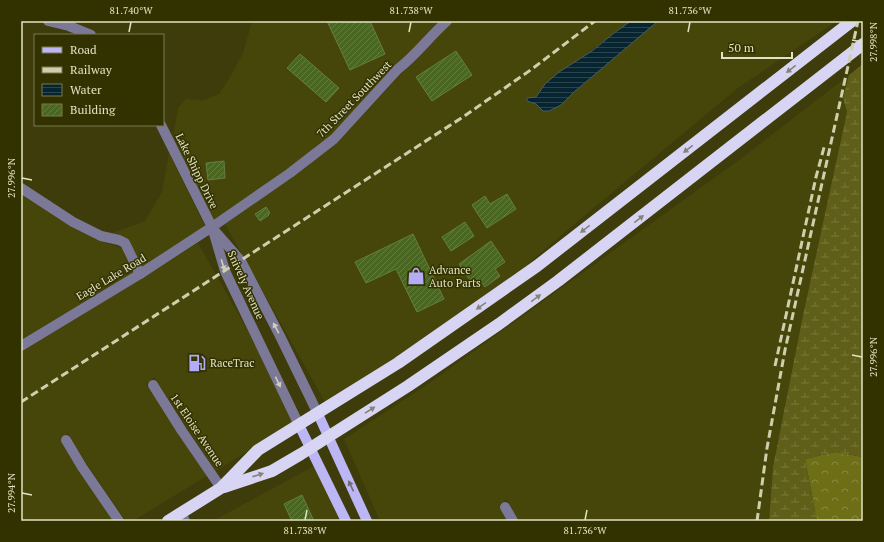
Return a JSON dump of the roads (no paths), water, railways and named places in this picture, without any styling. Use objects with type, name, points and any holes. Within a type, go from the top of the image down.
[{"type":"highway","points":[[168,521],[183,517],[221,488],[258,450],[318,414],[402,360],[537,266],[852,21]]},
{"type":"highway","points":[[221,488],[272,471],[408,386],[505,320],[558,281],[863,44]]},
{"type":"main road","name":"Snively Avenue","points":[[318,414],[367,521]]},
{"type":"main road","name":"Snively Avenue","points":[[299,425],[346,521]]},
{"type":"street","points":[[48,21],[69,26],[89,34]]},
{"type":"street","name":"7th Street Southwest","points":[[212,227],[290,173],[334,139],[398,69],[408,62],[447,21]]},
{"type":"street","name":"Lake Shipp Drive","points":[[162,126],[212,227]]},
{"type":"street","points":[[21,188],[74,222],[101,236],[118,240],[125,244],[140,274]]},
{"type":"street","name":"Eagle Lake Road","points":[[21,346],[140,274],[212,227]]},
{"type":"street","name":"Snively Avenue","points":[[212,227],[241,261],[318,414]]},
{"type":"street","name":"Snively Avenue","points":[[212,227],[225,271],[299,425]]},
{"type":"street","name":"1st Eloise Avenue","points":[[153,385],[221,488]]},
{"type":"street","points":[[66,440],[82,467],[120,521]]},
{"type":"street","points":[[505,507],[513,521]]},
{"type":"water","points":[[631,21],[658,21],[574,92],[561,105],[549,111],[543,111],[536,104],[527,101],[527,98],[536,97],[545,84],[559,72],[592,51]]},
{"type":"railway","points":[[21,402],[463,117],[532,69],[595,21]]},
{"type":"railway","points":[[757,521],[767,448],[785,350],[858,21]]},
{"type":"railway","points":[[775,366],[816,177],[825,144]]},
{"type":"place","name":"Advance Auto Parts","points":[[416,276]]},
{"type":"place","name":"RaceTrac","points":[[197,363]]}]
